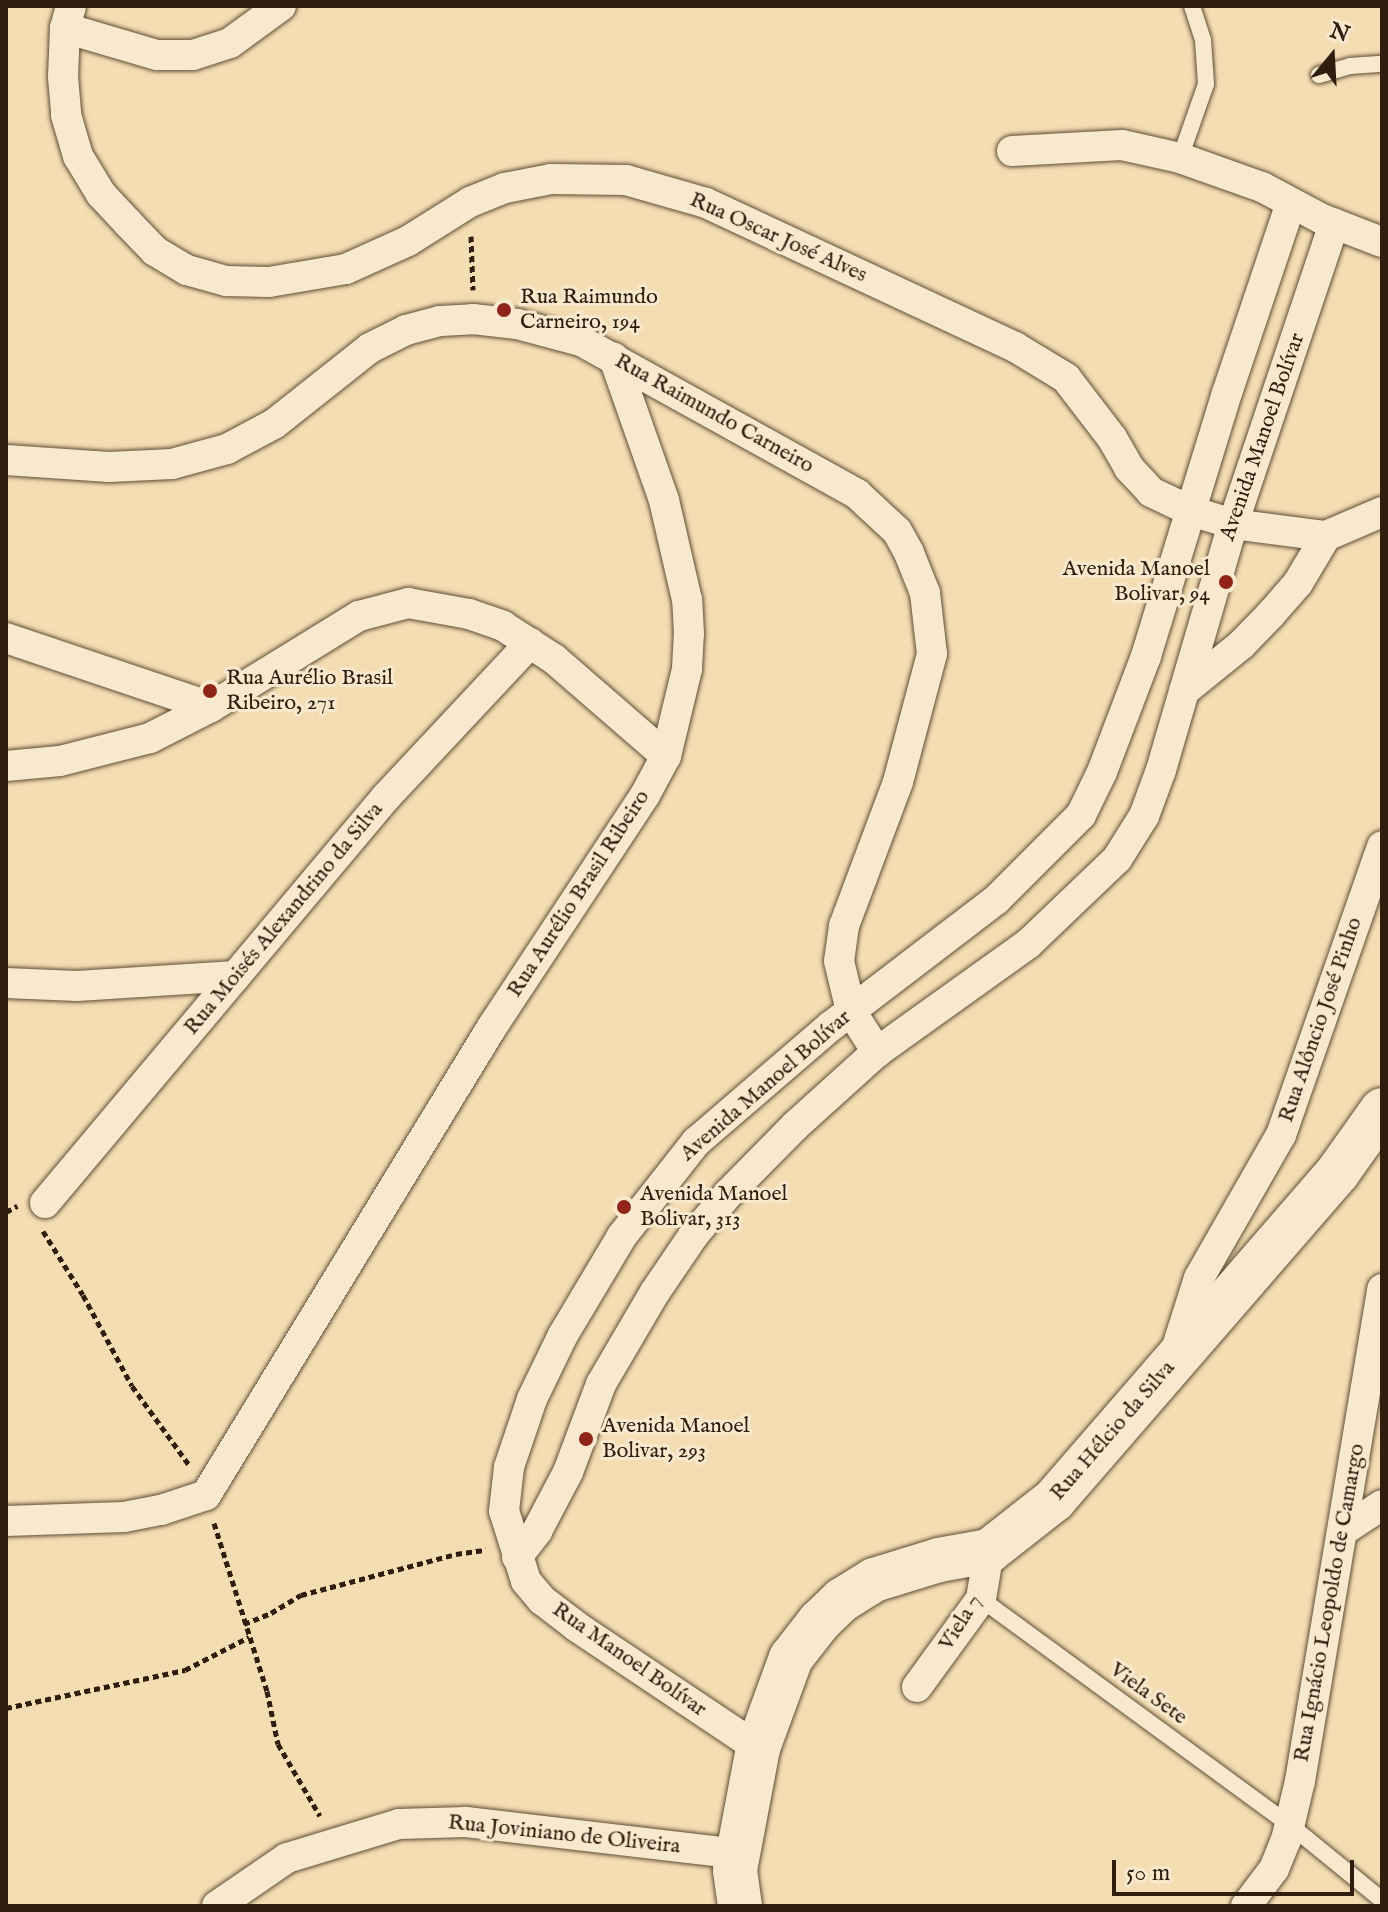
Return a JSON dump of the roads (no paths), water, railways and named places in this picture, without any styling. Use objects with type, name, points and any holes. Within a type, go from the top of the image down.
[{"type":"street","points":[[68,17],[157,55],[193,55],[230,43],[281,6]]},
{"type":"street","name":"Rua Oscar José Alves","points":[[68,17],[66,115],[78,156],[101,194],[128,223],[155,251],[187,270],[226,281],[269,282],[346,269],[390,251],[470,202],[505,188],[585,177],[626,180],[706,203],[1015,347],[1066,378],[1112,438],[1129,468],[1151,492],[1191,511],[1233,524],[1326,536]]},
{"type":"street","points":[[1012,151],[1122,145],[1180,158],[1262,187],[1334,224],[1382,242]]},
{"type":"street","name":"Avenida Manoel Bolívar","points":[[517,1557],[504,1511],[509,1467],[532,1399],[563,1335],[622,1236],[696,1142],[851,1011],[996,900],[1081,815],[1102,772],[1146,656],[1291,203]]},
{"type":"street","name":"Avenida Manoel Bolívar","points":[[517,1557],[537,1531],[568,1472],[601,1384],[693,1236],[728,1194],[795,1126],[877,1052],[1028,944],[1117,859],[1144,816],[1233,524],[1334,224]]},
{"type":"street","name":"Rua Raimundo Carneiro","points":[[6,460],[172,464],[227,449],[274,424],[370,348],[417,327],[440,321],[473,319],[517,324],[581,341],[857,494],[897,531],[917,571],[929,614],[932,654],[898,782],[844,926],[839,961],[851,1011],[877,1052]]},
{"type":"street","name":"Rua Aurélio Brasil Ribeiro","points":[[6,1521],[124,1517],[161,1510],[206,1495],[492,1027],[613,848],[666,756],[687,669],[687,600],[664,500],[614,358]]},
{"type":"street","points":[[1184,691],[1241,645],[1271,614],[1298,583],[1326,536],[1382,512]]},
{"type":"street","points":[[6,766],[60,761],[150,738],[211,707],[359,616],[408,603],[469,614],[503,626],[554,659],[666,756]]},
{"type":"street","points":[[6,638],[211,707]]},
{"type":"street","name":"Rua Moisés Alexandrino da Silva","points":[[45,1203],[386,797],[530,643]]},
{"type":"street","name":"Rua Alôncio José Pinho","points":[[1172,1363],[1199,1278],[1281,1135],[1382,846]]},
{"type":"street","points":[[6,983],[77,986],[236,976]]},
{"type":"street","name":"Rua Hélcio da Silva","points":[[740,1906],[735,1884],[738,1854],[758,1748],[791,1658],[819,1622],[842,1600],[874,1580],[939,1560],[989,1551],[1054,1500],[1338,1172],[1382,1110]]},
{"type":"street","name":"Rua Ignácio Leopoldo de Camargo","points":[[1246,1906],[1274,1869],[1290,1825],[1344,1530],[1382,1289]]},
{"type":"street","points":[[1344,1530],[1382,1505]]},
{"type":"street","name":"Viela 7","points":[[917,1687],[981,1599],[989,1551]]},
{"type":"street","name":"Rua Manoel Bolívar","points":[[517,1557],[526,1581],[542,1600],[758,1748]]},
{"type":"street","name":"Rua Joviniano de Oliveira","points":[[217,1906],[287,1858],[399,1824],[466,1822],[738,1854]]},
{"type":"lane","points":[[1180,158],[1206,84],[1203,40],[1192,6]]},
{"type":"lane","points":[[1319,75],[1350,66],[1382,64]]},
{"type":"lane","name":"Viela Sete","points":[[981,1599],[1290,1825],[1382,1900]]},
{"type":"place","name":"Rua Raimundo Carneiro, 194","points":[[504,310]]},
{"type":"place","name":"Avenida Manoel Bolivar, 94","points":[[1226,582]]},
{"type":"place","name":"Rua Aurélio Brasil Ribeiro, 271","points":[[210,691]]},
{"type":"place","name":"Avenida Manoel Bolivar, 313","points":[[624,1207]]},
{"type":"place","name":"Avenida Manoel Bolivar, 293","points":[[586,1439]]}]
